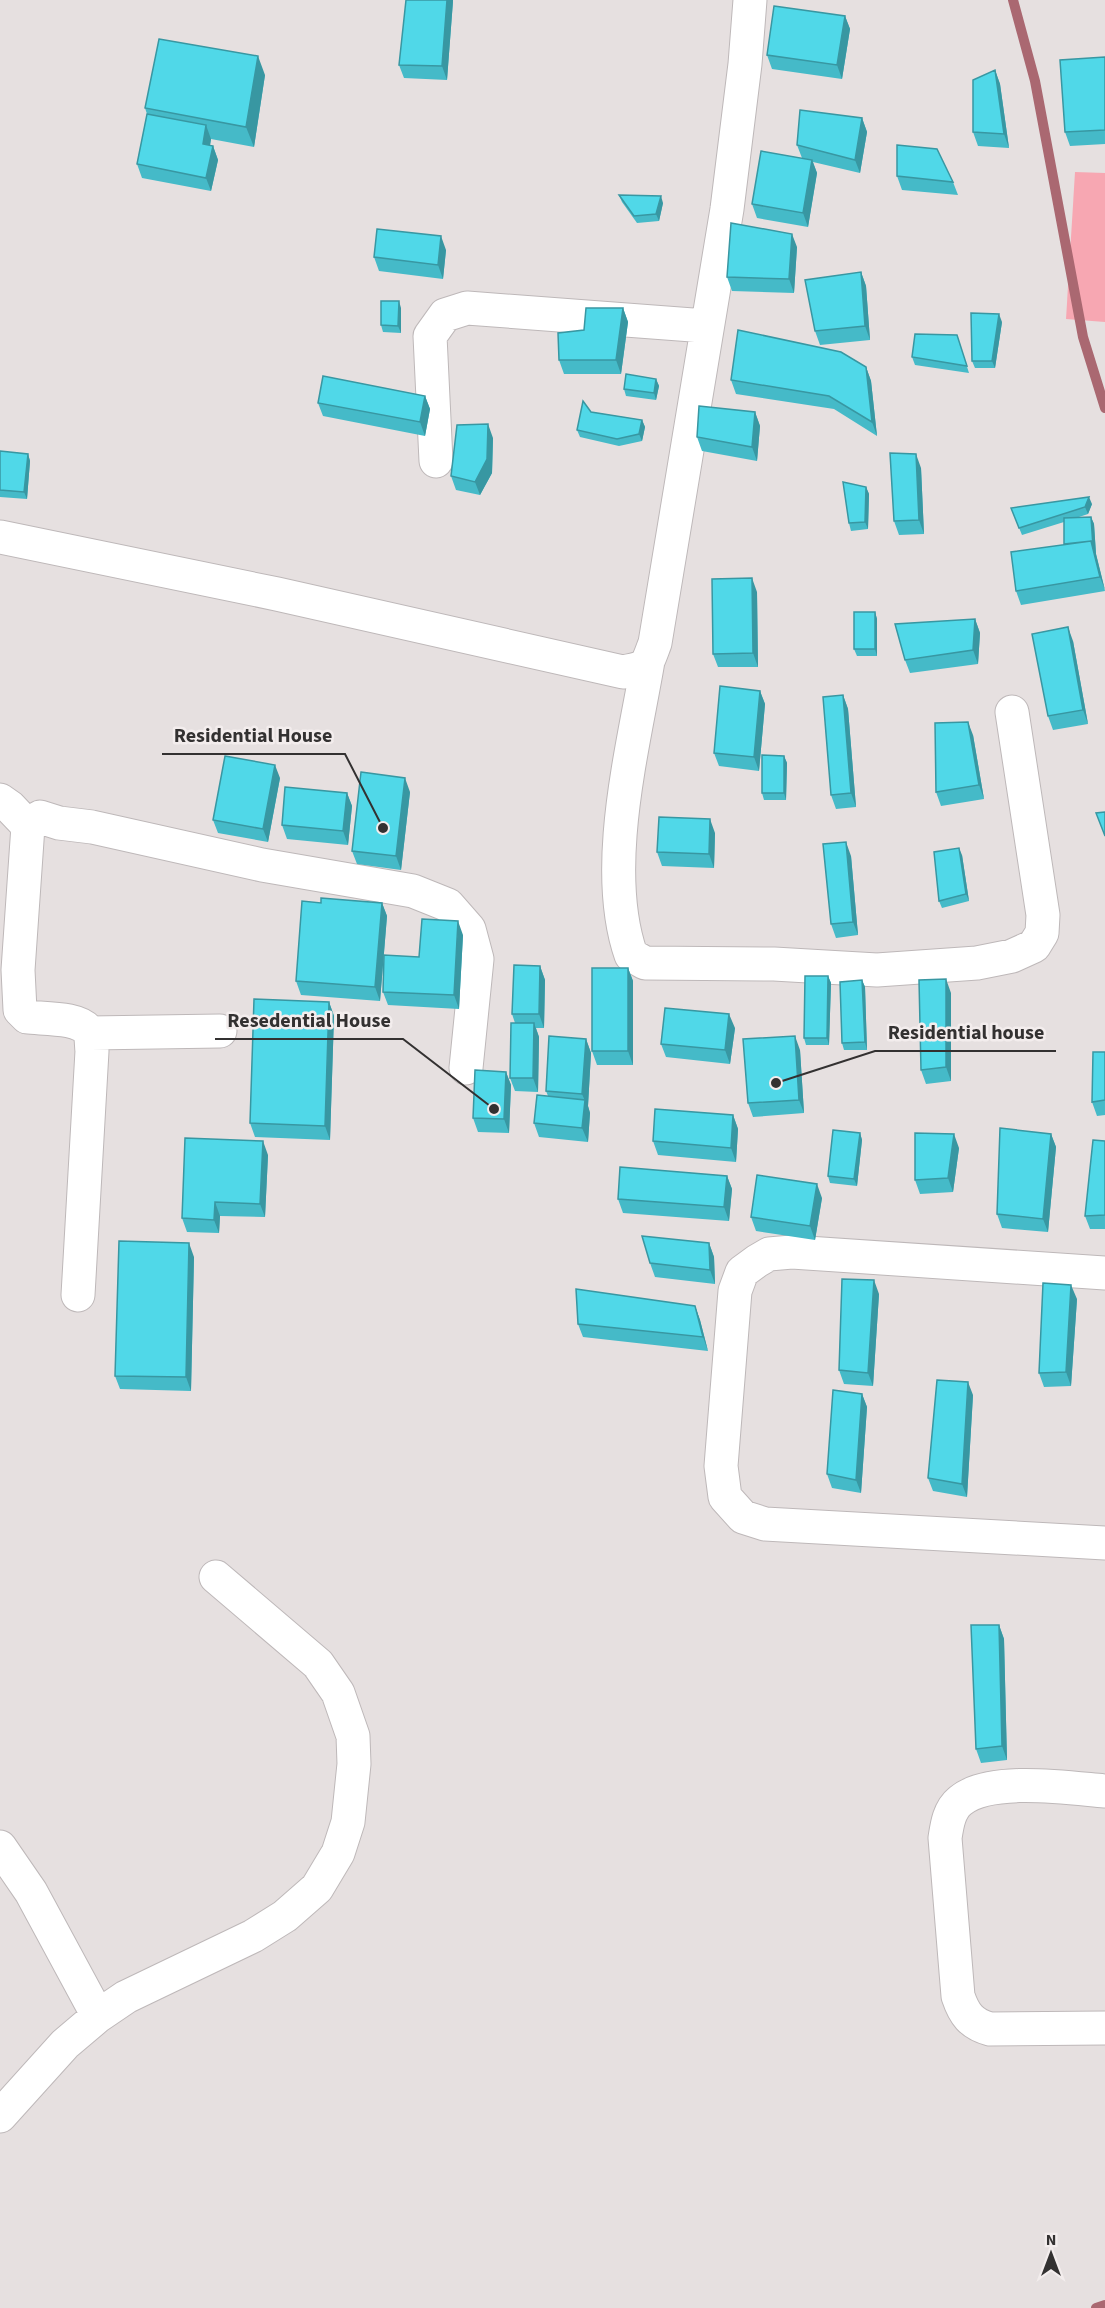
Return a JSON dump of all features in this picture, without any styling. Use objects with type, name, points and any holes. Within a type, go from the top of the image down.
[{"type":"street","points":[[750,0],[745,63],[727,209],[655,643],[648,661],[630,766],[619,845],[618,903],[623,933],[631,955],[645,963],[774,964],[877,970],[977,963],[1012,956],[1034,946],[1042,933],[1044,915],[1012,711]]},
{"type":"street","points":[[436,461],[430,336],[445,315],[467,308],[706,326]]},
{"type":"street","points":[[0,537],[277,594],[623,672],[643,668],[648,661]]},
{"type":"street","points":[[0,800],[28,826],[18,970],[20,1010],[27,1017],[83,1024],[90,1033],[92,1051],[78,1295]]},
{"type":"street","points":[[28,826],[40,817],[59,823],[92,827],[261,865],[413,891],[448,905],[469,929],[477,959],[466,1068]]},
{"type":"street","points":[[90,1033],[220,1031]]},
{"type":"street","points":[[1105,1273],[792,1252],[769,1254],[742,1272],[735,1291],[721,1466],[725,1497],[743,1517],[765,1524],[1105,1543]]},
{"type":"street","points":[[0,2116],[65,2044],[98,2016],[126,1997],[253,1936],[285,1916],[317,1888],[327,1875],[338,1853],[348,1822],[354,1764],[353,1736],[338,1693],[318,1664],[216,1577]]},
{"type":"street","points":[[1105,1791],[1021,1785],[982,1790],[960,1801],[948,1818],[945,1839],[958,1996],[968,2018],[979,2026],[990,2029],[1105,2028]]},
{"type":"street","points":[[0,1847],[31,1892],[98,2016]]},
{"type":"shaded area","points":[[1075,172],[1105,173],[1105,322],[1066,319]]},
{"type":"building","points":[[406,0],[447,0],[442,66],[399,65]]},
{"type":"building","points":[[774,6],[845,16],[837,65],[767,55]]},
{"type":"building","points":[[159,39],[258,56],[246,127],[145,108]]},
{"type":"building","points":[[1105,57],[1105,130],[1065,132],[1060,60]]},
{"type":"building","points":[[995,70],[1004,134],[973,132],[973,80]]},
{"type":"building","points":[[800,110],[862,118],[855,160],[797,145]]},
{"type":"building","points":[[147,114],[206,125],[203,144],[213,146],[206,178],[137,164]]},
{"type":"building","points":[[897,145],[937,149],[953,182],[897,176]]},
{"type":"building","points":[[761,151],[812,160],[803,213],[752,204]]},
{"type":"building","points":[[619,195],[661,196],[656,214],[634,216]]},
{"type":"building","points":[[731,223],[792,234],[789,279],[727,277]]},
{"type":"building","points":[[377,229],[441,236],[438,265],[374,257]]},
{"type":"building","points":[[861,272],[865,326],[815,331],[805,280]]},
{"type":"building","points":[[381,301],[399,301],[398,326],[381,325]]},
{"type":"building","points":[[586,308],[623,308],[616,360],[559,360],[558,333],[584,330]]},
{"type":"building","points":[[971,313],[999,314],[992,361],[972,361]]},
{"type":"building","points":[[738,330],[841,352],[866,367],[872,422],[829,396],[731,380]]},
{"type":"building","points":[[915,334],[957,335],[967,366],[912,357]]},
{"type":"building","points":[[626,374],[656,379],[654,393],[624,389]]},
{"type":"building","points":[[323,376],[425,396],[420,422],[318,403]]},
{"type":"building","points":[[583,401],[591,412],[642,420],[639,434],[617,439],[577,430]]},
{"type":"building","points":[[699,406],[755,412],[752,447],[697,437]]},
{"type":"building","points":[[488,424],[487,459],[475,482],[451,476],[457,425]]},
{"type":"building","points":[[0,451],[28,454],[24,492],[0,490]]},
{"type":"building","points":[[890,453],[916,454],[919,520],[894,521]]},
{"type":"building","points":[[843,482],[866,487],[865,522],[849,523]]},
{"type":"building","points":[[1089,497],[1085,507],[1019,528],[1011,508]]},
{"type":"building","points":[[1091,517],[1093,547],[1091,541],[1064,544],[1064,518]]},
{"type":"building","points":[[1091,541],[1100,577],[1016,591],[1011,552]]},
{"type":"building","points":[[752,578],[753,653],[713,654],[712,579]]},
{"type":"building","points":[[854,612],[875,612],[875,649],[854,649]]},
{"type":"building","points":[[975,619],[973,650],[905,660],[895,624]]},
{"type":"building","points":[[1068,627],[1083,710],[1048,716],[1032,634]]},
{"type":"building","points":[[720,686],[760,691],[754,757],[714,753]]},
{"type":"building","points":[[843,695],[851,793],[831,795],[823,697]]},
{"type":"building","points":[[968,722],[979,785],[936,792],[935,723]]},
{"type":"building","points":[[762,755],[784,756],[784,793],[762,793]]},
{"type":"building","points":[[225,756],[275,765],[263,829],[213,820]]},
{"type":"building","points":[[361,772],[405,778],[396,856],[352,851]]},
{"type":"building","points":[[285,787],[347,793],[343,831],[282,825]]},
{"type":"building","points":[[1105,812],[1105,836],[1096,813]]},
{"type":"building","points":[[659,817],[710,819],[709,854],[657,852]]},
{"type":"building","points":[[846,842],[853,922],[831,924],[823,844]]},
{"type":"building","points":[[959,848],[966,894],[939,901],[934,852]]},
{"type":"building","points":[[321,898],[382,903],[375,987],[296,981],[302,901],[321,903]]},
{"type":"building","points":[[422,919],[458,921],[454,995],[383,992],[384,955],[419,957]]},
{"type":"building","points":[[514,965],[540,966],[539,1014],[512,1014]]},
{"type":"building","points":[[592,968],[628,968],[628,1051],[592,1051]]},
{"type":"building","points":[[805,976],[828,976],[827,1038],[804,1038]]},
{"type":"building","points":[[946,979],[946,1067],[921,1070],[919,980]]},
{"type":"building","points":[[862,980],[865,1042],[842,1043],[840,982]]},
{"type":"building","points":[[254,999],[329,1002],[325,1126],[250,1123]]},
{"type":"building","points":[[665,1008],[729,1014],[725,1050],[661,1044]]},
{"type":"building","points":[[511,1023],[534,1023],[533,1078],[510,1078]]},
{"type":"building","points":[[549,1036],[586,1039],[582,1094],[546,1091]]},
{"type":"building","points":[[795,1036],[799,1100],[748,1103],[743,1039]]},
{"type":"building","points":[[1093,1052],[1105,1052],[1105,1100],[1092,1102]]},
{"type":"building","points":[[475,1070],[506,1072],[504,1119],[473,1118]]},
{"type":"building","points":[[537,1095],[585,1100],[582,1128],[534,1123]]},
{"type":"building","points":[[655,1109],[733,1115],[731,1148],[653,1141]]},
{"type":"building","points":[[1000,1128],[1051,1134],[1043,1219],[997,1214]]},
{"type":"building","points":[[833,1130],[860,1133],[854,1179],[828,1176]]},
{"type":"building","points":[[915,1133],[954,1134],[948,1178],[915,1180]]},
{"type":"building","points":[[185,1138],[263,1141],[260,1204],[215,1202],[214,1220],[182,1218]]},
{"type":"building","points":[[1093,1140],[1105,1141],[1105,1215],[1085,1216]]},
{"type":"building","points":[[620,1167],[727,1176],[724,1207],[618,1199]]},
{"type":"building","points":[[757,1175],[817,1184],[810,1226],[751,1217]]},
{"type":"building","points":[[642,1236],[709,1243],[710,1270],[650,1263]]},
{"type":"building","points":[[119,1241],[189,1243],[186,1377],[115,1376]]},
{"type":"building","points":[[842,1279],[874,1280],[868,1373],[839,1370]]},
{"type":"building","points":[[1043,1283],[1071,1285],[1066,1372],[1039,1373]]},
{"type":"building","points":[[576,1289],[695,1306],[703,1337],[578,1324]]},
{"type":"building","points":[[937,1380],[968,1382],[962,1484],[928,1478]]},
{"type":"building","points":[[833,1390],[862,1394],[856,1480],[827,1474]]},
{"type":"building","points":[[971,1625],[999,1625],[1002,1746],[976,1749]]},
{"type":"waterway","points":[[1013,0],[1035,81],[1083,337],[1105,408]]},
{"type":"waterway","points":[[1096,2308],[1105,2305]]},
{"type":"place","name":"Residential House","points":[[383,828]]},
{"type":"place","name":"Residential house","points":[[776,1083]]},
{"type":"place","name":"Resedential House","points":[[494,1109]]}]
